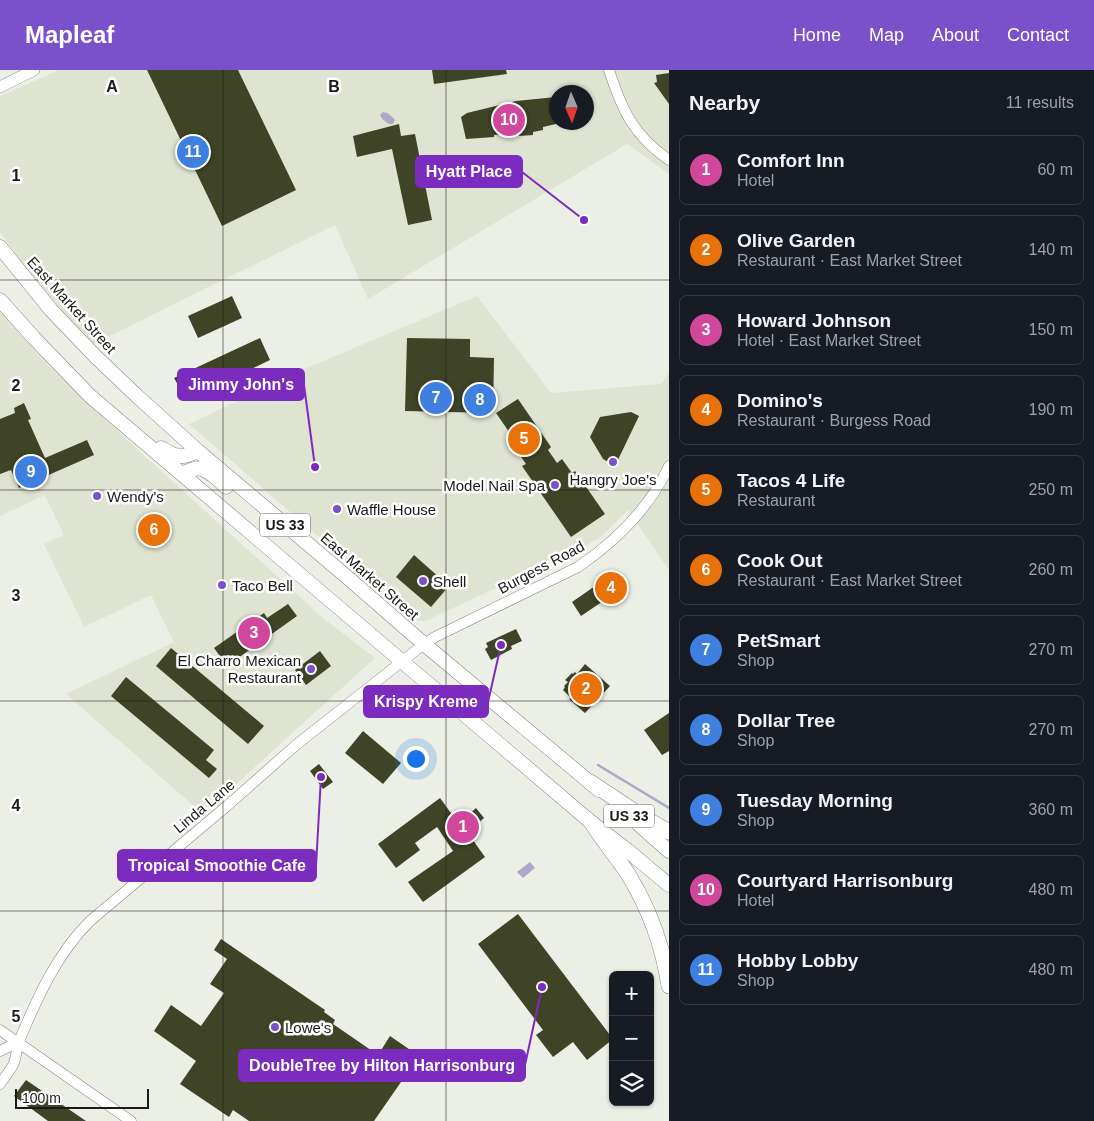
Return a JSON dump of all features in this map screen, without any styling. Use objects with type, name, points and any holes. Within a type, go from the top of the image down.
[{"type":"highway","name":"East Market Street","points":[[0,247],[51,310],[138,398],[247,493],[590,782],[669,851]]},
{"type":"highway","name":"US 33","points":[[0,300],[90,396],[592,823],[669,885]]},
{"type":"highway","points":[[128,428],[175,456],[183,458],[198,451]]},
{"type":"highway","points":[[182,474],[201,469],[231,491],[247,493]]},
{"type":"highway","points":[[590,782],[669,832]]},
{"type":"highway","points":[[592,823],[627,874],[644,904],[660,946],[669,986]]},
{"type":"main road","points":[[0,87],[34,70]]},
{"type":"street","points":[[609,70],[618,99],[634,127],[651,146],[669,160]]},
{"type":"street","name":"Burgess Road","points":[[424,644],[578,567],[596,554],[611,543],[635,518],[651,498],[669,466]]},
{"type":"street","name":"Linda Lane","points":[[0,1084],[14,1064],[18,1042],[58,961],[74,938],[90,921],[241,794],[296,745],[424,644]]},
{"type":"street","points":[[0,1030],[131,1121]]},
{"type":"street","points":[[0,1050],[18,1042]]},
{"type":"shaded area","points":[[59,70],[669,70],[669,174],[627,144],[368,299],[335,225],[91,345],[20,260],[0,232],[0,96]]},
{"type":"shaded area","points":[[383,112],[395,120],[393,124],[383,120],[380,115]]},
{"type":"shaded area","points":[[477,296],[551,393],[661,384],[669,373],[669,570],[628,510],[601,537],[582,548],[425,621],[419,621],[412,618],[189,424],[307,368]]},
{"type":"shaded area","points":[[0,312],[42,359],[138,450],[323,618],[375,658],[203,814],[66,694],[174,642],[151,595],[84,627],[44,544],[64,535],[45,495],[0,516]]},
{"type":"shaded area","points":[[530,862],[535,868],[523,878],[517,872]]},
{"type":"building","points":[[147,70],[238,70],[296,190],[222,226]]},
{"type":"building","points":[[432,70],[506,70],[507,74],[434,84]]},
{"type":"building","points":[[669,73],[669,104],[654,83],[657,82],[656,75]]},
{"type":"building","points":[[549,98],[549,126],[543,127],[543,130],[533,132],[533,135],[519,136],[519,133],[466,139],[461,117],[467,113],[516,101]]},
{"type":"building","points":[[399,124],[401,136],[415,134],[432,220],[408,225],[392,149],[357,157],[353,136]]},
{"type":"building","points":[[232,296],[242,318],[198,338],[188,316]]},
{"type":"building","points":[[260,338],[270,360],[194,397],[186,381],[178,385],[174,378]]},
{"type":"building","points":[[407,338],[470,339],[470,357],[494,358],[493,413],[405,411]]},
{"type":"building","points":[[518,399],[551,447],[548,450],[557,463],[562,459],[572,473],[575,471],[605,514],[571,537],[522,466],[526,464],[509,439],[512,436],[496,413]]},
{"type":"building","points":[[24,403],[31,419],[28,420],[45,458],[87,440],[94,455],[19,488],[11,470],[0,474],[0,419],[15,413],[14,408]]},
{"type":"building","points":[[631,412],[639,416],[615,466],[603,459],[590,437],[600,417]]},
{"type":"building","name":"Shell","points":[[414,555],[449,586],[431,607],[396,577]]},
{"type":"building","points":[[611,575],[621,589],[581,616],[572,602]]},
{"type":"building","points":[[288,604],[297,616],[227,666],[214,648],[264,613],[267,618]]},
{"type":"building","points":[[516,629],[522,641],[511,646],[512,649],[491,660],[485,649],[488,647],[486,643]]},
{"type":"building","points":[[171,648],[264,726],[248,744],[156,666]]},
{"type":"building","points":[[320,651],[331,666],[306,685],[295,670]]},
{"type":"building","points":[[585,664],[610,686],[585,713],[569,699],[571,698],[563,690],[568,682],[565,680],[572,673],[575,672],[577,674]]},
{"type":"building","points":[[126,677],[214,750],[206,760],[217,769],[209,778],[111,696]]},
{"type":"building","points":[[669,713],[669,751],[662,755],[644,730]]},
{"type":"building","points":[[363,731],[401,763],[383,784],[345,753]]},
{"type":"building","points":[[319,764],[333,782],[323,789],[310,771]]},
{"type":"building","points":[[440,798],[456,820],[463,815],[465,818],[476,808],[484,818],[472,828],[475,832],[470,836],[485,857],[423,902],[408,882],[453,851],[437,827],[415,843],[420,850],[396,868],[378,844]]},
{"type":"building","points":[[518,914],[609,1034],[609,1042],[587,1060],[573,1042],[553,1057],[536,1035],[543,1030],[478,944]]},
{"type":"building","points":[[221,939],[325,1010],[324,1012],[335,1020],[333,1024],[378,1055],[390,1036],[419,1056],[374,1121],[249,1121],[233,1110],[229,1117],[180,1084],[196,1061],[154,1031],[171,1005],[201,1026],[224,993],[210,984],[227,959],[214,950]]},
{"type":"building","points":[[26,1080],[86,1121],[48,1121],[14,1096]]},
{"type":"waterway","points":[[598,765],[669,808]]},
{"type":"place","name":"Courtyard Harrisonburg","points":[[509,120]]},
{"type":"place","name":"Hobby Lobby","points":[[193,152]]},
{"type":"place","name":"Hyatt Place","points":[[584,220]]},
{"type":"place","name":"PetSmart","points":[[436,398]]},
{"type":"place","name":"Dollar Tree","points":[[480,400]]},
{"type":"place","name":"Tacos 4 Life","points":[[524,439]]},
{"type":"place","name":"Hangry Joe's","points":[[613,462]]},
{"type":"place","name":"Jimmy John's","points":[[315,467]]},
{"type":"place","name":"Tuesday Morning","points":[[31,472]]},
{"type":"place","name":"Model Nail Spa","points":[[555,485]]},
{"type":"place","name":"Wendy's","points":[[97,496]]},
{"type":"place","name":"Waffle House","points":[[337,509]]},
{"type":"place","name":"Cook Out","points":[[154,530]]},
{"type":"place","name":"Shell","points":[[423,581]]},
{"type":"place","name":"Taco Bell","points":[[222,585]]},
{"type":"place","name":"Domino's","points":[[611,588]]},
{"type":"place","name":"Howard Johnson","points":[[254,633]]},
{"type":"place","name":"Krispy Kreme","points":[[501,645]]},
{"type":"place","name":"El Charro Mexican Restaurant","points":[[311,669]]},
{"type":"place","name":"Olive Garden","points":[[586,689]]},
{"type":"place","name":"Tropical Smoothie Cafe","points":[[321,777]]},
{"type":"place","name":"Comfort Inn","points":[[463,827]]},
{"type":"place","name":"DoubleTree by Hilton Harrisonburg","points":[[542,987]]},
{"type":"place","name":"Lowe's","points":[[275,1027]]}]
